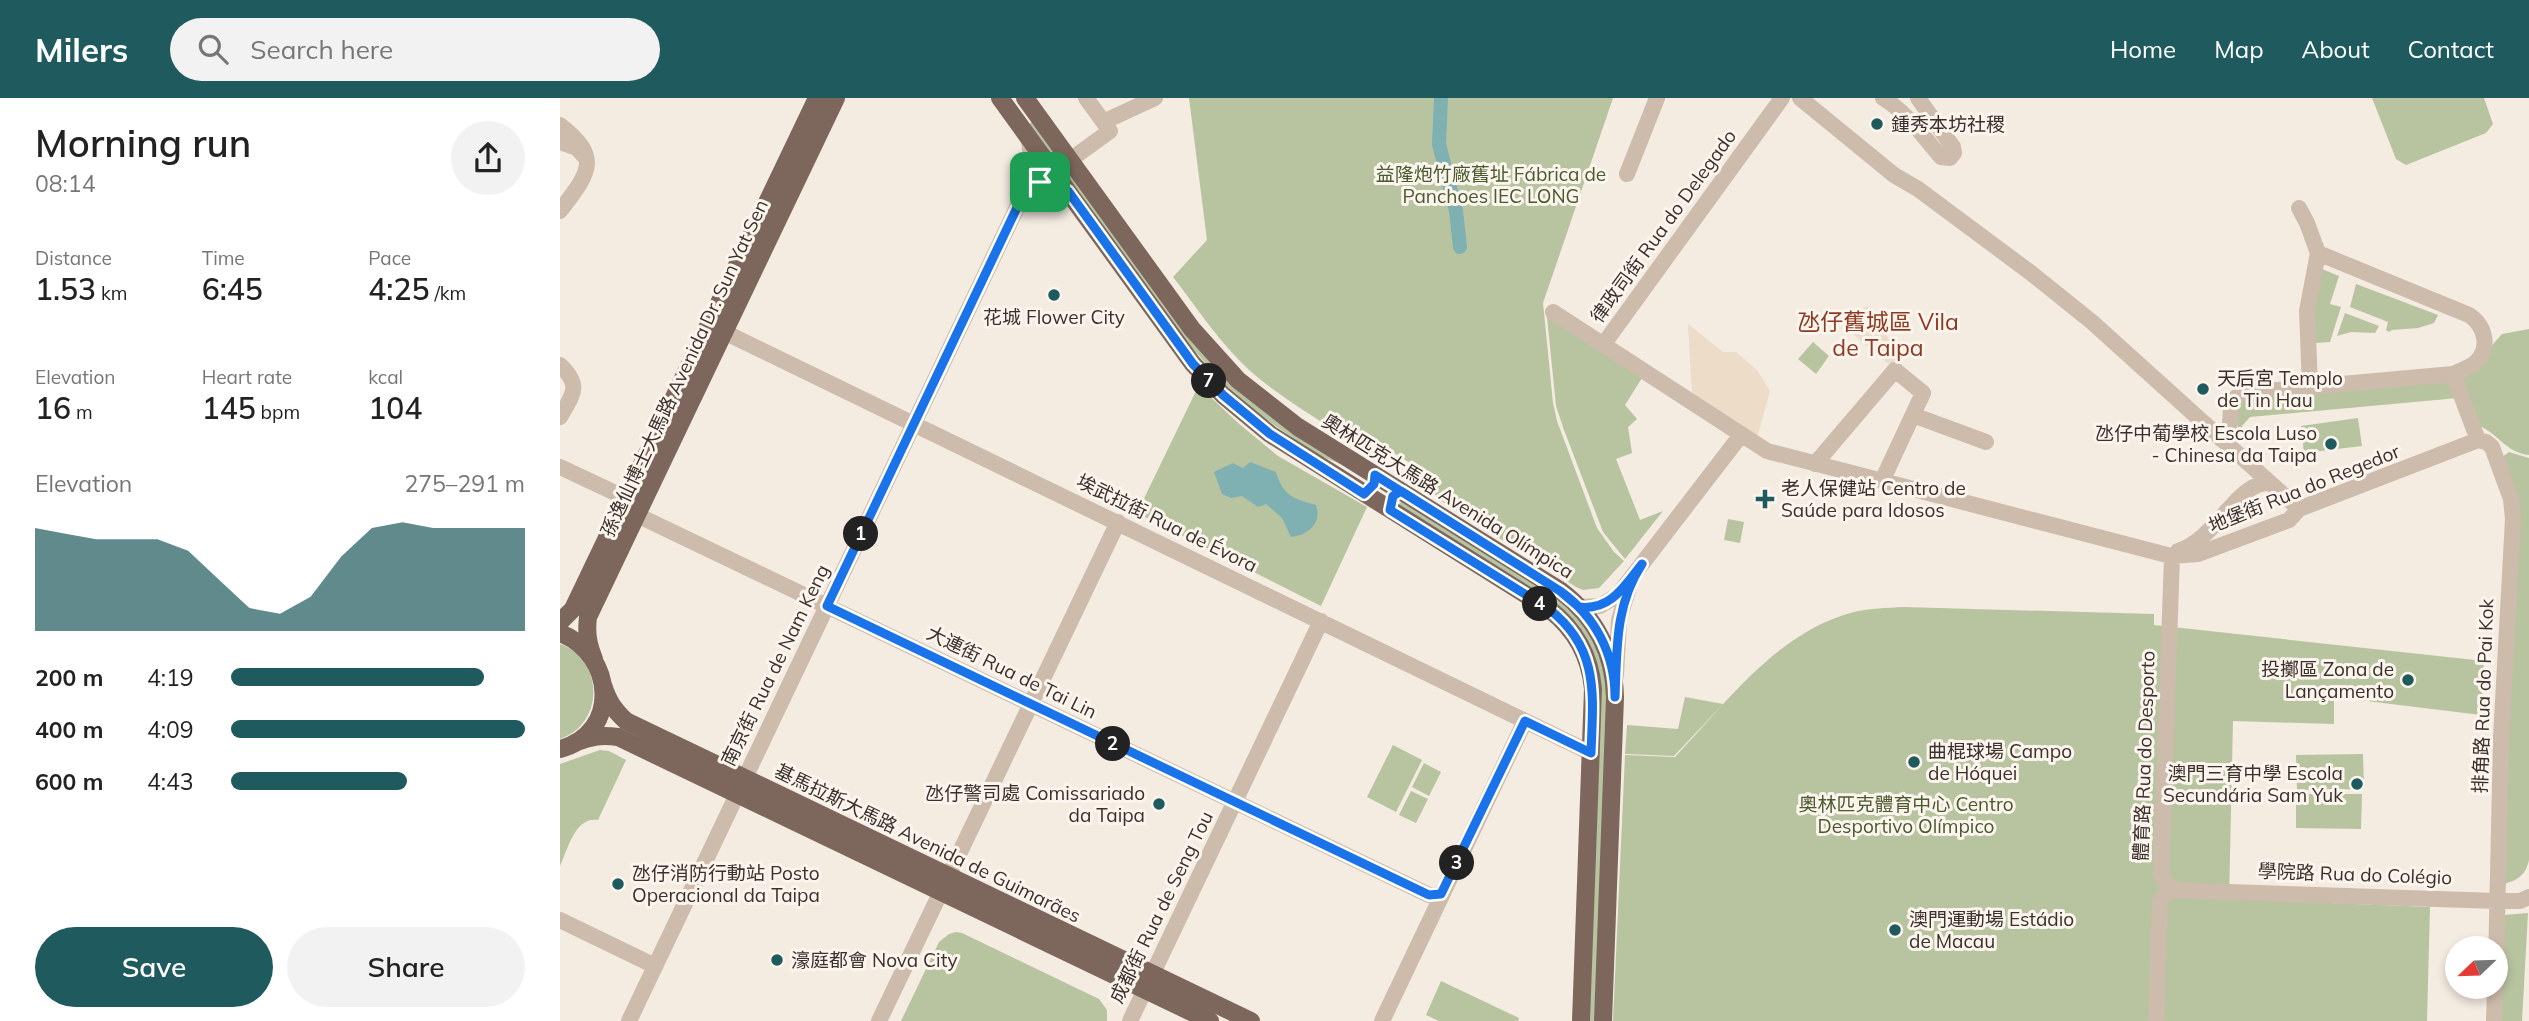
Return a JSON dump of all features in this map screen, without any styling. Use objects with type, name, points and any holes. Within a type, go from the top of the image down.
[{"type":"main road","name":"孫逸仙博士大馬路 Avenida Dr. Sun Yat Sen","points":[[560,622],[573,609],[817,98]]},
{"type":"main road","name":"孫逸仙博士大馬路 Avenida Dr. Sun Yat Sen","points":[[603,685],[588,646],[588,617],[836,98]]},
{"type":"main road","points":[[1000,98],[1187,356],[1223,395],[1270,434],[1549,609],[1568,626],[1582,648],[1592,680],[1581,1021]]},
{"type":"main road","name":"奧林匹克大馬路 Avenida Olímpica","points":[[1024,98],[1192,329],[1238,380],[1282,416],[1560,591],[1579,607],[1596,628],[1605,646],[1614,676],[1615,697],[1603,1021]]},
{"type":"main road","points":[[1364,494],[1374,484],[1375,475]]},
{"type":"main road","points":[[1390,510],[1393,496],[1401,491]]},
{"type":"main road","points":[[560,633],[583,646],[594,659]]},
{"type":"main road","points":[[568,746],[586,734],[600,714],[603,685]]},
{"type":"main road","name":"基馬拉斯大馬路 Avenida de Guimarães","points":[[603,685],[607,699],[626,721],[741,786],[1148,982],[1251,1021]]},
{"type":"main road","name":"基馬拉斯大馬路 Avenida de Guimarães","points":[[568,746],[589,737],[618,737],[741,786]]},
{"type":"main road","name":"基馬拉斯大馬路 Avenida de Guimarães","points":[[1148,982],[1210,1021]]},
{"type":"street","points":[[1070,160],[1110,131],[1086,98]]},
{"type":"street","points":[[1103,121],[1154,98]]},
{"type":"street","points":[[1628,174],[1657,98]]},
{"type":"street","name":"律政司街 Rua do Delegado","points":[[1604,345],[1782,98]]},
{"type":"street","points":[[1800,98],[1896,176],[1918,189],[2031,272],[2092,322],[2299,509]]},
{"type":"street","points":[[1883,98],[1927,127]]},
{"type":"street","points":[[1917,98],[1941,157],[1950,158]]},
{"type":"street","points":[[560,125],[577,138],[587,159],[582,182],[560,211]]},
{"type":"street","name":"南京街 Rua de Nam Keng","points":[[1013,214],[1031,157],[1031,147],[1026,134]]},
{"type":"street","points":[[560,142],[577,148],[587,159]]},
{"type":"street","name":"南京街 Rua de Nam Keng","points":[[629,1021],[1023,195],[1035,184],[1053,182],[1068,191]]},
{"type":"street","points":[[2299,208],[2318,253],[2306,311],[2310,387]]},
{"type":"street","points":[[2221,439],[2230,425],[2229,406],[2242,393],[2454,374],[2478,360],[2483,350],[2484,338],[2482,328],[2469,315],[2318,253]]},
{"type":"street","name":"地堡街 Rua do Regedor","points":[[1553,312],[1766,452],[2172,556],[2198,554],[2289,520],[2299,509],[2478,440]]},
{"type":"street","name":"埃武拉街 Rua de Évora","points":[[724,332],[1591,753]]},
{"type":"street","points":[[560,365],[574,383],[574,390],[561,412]]},
{"type":"street","points":[[1815,464],[1895,370],[1923,393],[1882,481]]},
{"type":"street","name":"排角路 Rua do Pai Kok","points":[[2454,374],[2478,440],[2492,447],[2513,508],[2501,751],[2496,936]]},
{"type":"street","points":[[561,412],[566,396],[564,384]]},
{"type":"street","points":[[1913,415],[1986,442]]},
{"type":"street","points":[[1579,607],[1597,606],[1612,599],[1741,435]]},
{"type":"street","points":[[560,467],[626,498]]},
{"type":"street","points":[[2154,552],[2173,552],[2191,546],[2206,535],[2248,489],[2262,482],[2270,483]]},
{"type":"street","name":"大連街 Rua de Tai Lin","points":[[637,515],[1436,899]]},
{"type":"street","points":[[879,1021],[1118,522]]},
{"type":"street","name":"體育路 Rua do Desporto","points":[[2172,556],[2161,874],[2167,885],[2178,890]]},
{"type":"street","points":[[1615,697],[1621,610],[1627,591],[1642,564]]},
{"type":"street","name":"成都街 Rua de Seng Tou","points":[[1130,1021],[1321,621]]},
{"type":"street","points":[[1381,1021],[1436,899],[1525,721]]},
{"type":"street","points":[[2156,1021],[2160,903],[2166,893],[2178,890]]},
{"type":"street","name":"學院路 Rua do Colégio","points":[[2178,890],[2497,901],[2520,901],[2529,897]]},
{"type":"street","points":[[560,920],[655,966]]},
{"type":"street","points":[[2494,1021],[2495,999]]},
{"type":"green space","name":"益隆炮竹廠舊址 Fábrica de Panchoes IEC LONG","points":[[1189,98],[1613,98],[1543,303],[1557,421],[1597,528],[1624,561],[1599,588],[1583,590],[1576,587],[1443,502],[1422,482],[1413,465],[1372,439],[1355,443],[1300,408],[1248,369],[1218,337],[1173,277],[1207,240]]},
{"type":"green space","points":[[2372,98],[2484,98],[2493,124],[2486,133],[2406,165],[2396,159]]},
{"type":"green space","points":[[1033,121],[1199,347],[1372,479],[1369,482],[1343,465],[1318,455],[1260,415],[1219,379],[1183,337],[1028,125]]},
{"type":"green space","points":[[2322,269],[2339,276],[2330,304],[2341,307],[2330,342],[2316,343],[2313,300]]},
{"type":"green space","points":[[2356,284],[2438,315],[2434,323],[2389,332],[2386,330],[2388,322],[2350,307]]},
{"type":"green space","points":[[2345,313],[2379,326],[2375,333],[2351,332],[2337,336]]},
{"type":"green space","points":[[1547,317],[1642,378],[1625,405],[1637,419],[1628,427],[1632,453],[1616,459],[1640,520],[1663,511],[1625,559],[1603,532],[1556,406]]},
{"type":"green space","points":[[2529,329],[2529,455],[2515,451],[2480,426],[2462,384],[2463,378],[2502,334]]},
{"type":"green space","points":[[1813,342],[1829,356],[1816,374],[1798,359]]},
{"type":"green space","points":[[2450,379],[2458,398],[2250,417],[2242,426],[2242,432],[2234,421],[2237,400]]},
{"type":"green space","points":[[1202,389],[1278,456],[1367,507],[1321,606],[1137,513],[1195,393]]},
{"type":"green space","points":[[2358,418],[2362,446],[2304,453],[2301,426]]},
{"type":"green space","points":[[2509,452],[2529,458],[2529,860],[2519,877],[2501,885],[2514,516],[2498,460]]},
{"type":"green space","points":[[1402,501],[1570,606],[1588,632],[1601,659],[1607,679],[1596,1021],[1587,1021],[1592,651],[1397,506]]},
{"type":"green space","points":[[1728,519],[1744,522],[1740,543],[1724,540]]},
{"type":"green space","name":"奧林匹克體育中心 Centro Desportivo Olímpico","points":[[1903,607],[2154,614],[2154,625],[2484,661],[2481,715],[2334,697],[2334,724],[2233,721],[2229,899],[2430,907],[2427,1021],[1613,1021],[1625,755],[1675,757],[1755,671],[1801,635],[1854,612]]},
{"type":"green space","points":[[560,644],[574,652],[585,663],[593,692],[585,720],[575,731],[560,739]]},
{"type":"green space","points":[[1685,697],[1723,704],[1674,756],[1625,754],[1627,725],[1678,729]]},
{"type":"green space","points":[[1393,745],[1422,760],[1396,812],[1367,797]]},
{"type":"green space","points":[[600,750],[609,751],[626,760],[598,820],[590,820],[578,828],[560,866],[560,764]]},
{"type":"green space","points":[[2363,754],[2364,789],[2297,790],[2296,755]]},
{"type":"green space","points":[[1424,763],[1441,772],[1429,796],[1412,787]]},
{"type":"green space","points":[[1411,791],[1428,799],[1416,823],[1399,815]]},
{"type":"green space","points":[[2296,794],[2362,794],[2361,829],[2296,828]]},
{"type":"green space","points":[[2528,913],[2522,1021],[2500,1021],[2501,999],[2508,999],[2508,936],[2502,936],[2503,915]]},
{"type":"green space","points":[[956,932],[1099,999],[1107,1010],[1107,1021],[901,1021],[939,942]]},
{"type":"green space","points":[[1441,981],[1519,1018],[1518,1021],[1439,1021],[1426,1015]]},
{"type":"shaded area","points":[[1867,306],[1889,339],[1904,351],[1891,366],[1841,324]]},
{"type":"shaded area","points":[[1688,324],[1723,352],[1736,352],[1757,370],[1770,391],[1757,438],[1692,394]]},
{"type":"water","points":[[1250,462],[1276,472],[1282,486],[1290,495],[1316,505],[1317,517],[1308,531],[1291,537],[1282,518],[1266,504],[1258,507],[1242,496],[1231,498],[1222,494],[1214,472],[1233,463],[1243,468]]},
{"type":"waterway","points":[[1441,98],[1439,144],[1456,211],[1460,247]]},
{"type":"place","name":"鍾秀本坊社稷","points":[[1877,124]]},
{"type":"place","name":"花城 Flower City","points":[[1054,295]]},
{"type":"place","name":"天后宮 Templo de Tin Hau","points":[[2203,389]]},
{"type":"place","name":"氹仔中葡學校 Escola Luso - Chinesa da Taipa","points":[[2331,444]]},
{"type":"place","name":"老人保健站 Centro de Saúde para Idosos","points":[[1765,499]]},
{"type":"place","name":"投擲區 Zona de Lançamento","points":[[2408,680]]},
{"type":"place","name":"曲棍球場 Campo de Hóquei","points":[[1914,762]]},
{"type":"place","name":"澳門三育中學 Escola Secundária Sam Yuk","points":[[2357,784]]},
{"type":"place","name":"氹仔警司處 Comissariado da Taipa","points":[[1159,804]]},
{"type":"place","name":"氹仔消防行動站 Posto Operacional da Taipa","points":[[618,884]]},
{"type":"place","name":"澳門運動場 Estádio de Macau","points":[[1895,930]]},
{"type":"place","name":"濠庭都會 Nova City","points":[[777,960]]},
{"type":"district","name":"氹仔舊城區 Vila de Taipa","points":[[1878,335]]},
{"type":"route","points":[[1040,182],[1023,195],[827,606],[1429,895],[1441,894],[1525,721],[1591,753],[1592,680],[1582,648],[1562,620],[1549,609],[1390,510],[1390,500],[1396,493],[1401,491],[1560,591],[1579,607],[1597,606],[1612,599],[1642,564],[1631,581],[1621,610],[1615,697],[1612,666],[1601,637],[1590,619],[1579,607],[1569,597],[1560,591],[1375,475],[1374,484],[1364,494],[1270,434],[1240,411],[1193,364],[1068,191],[1053,182],[1040,182]]}]
